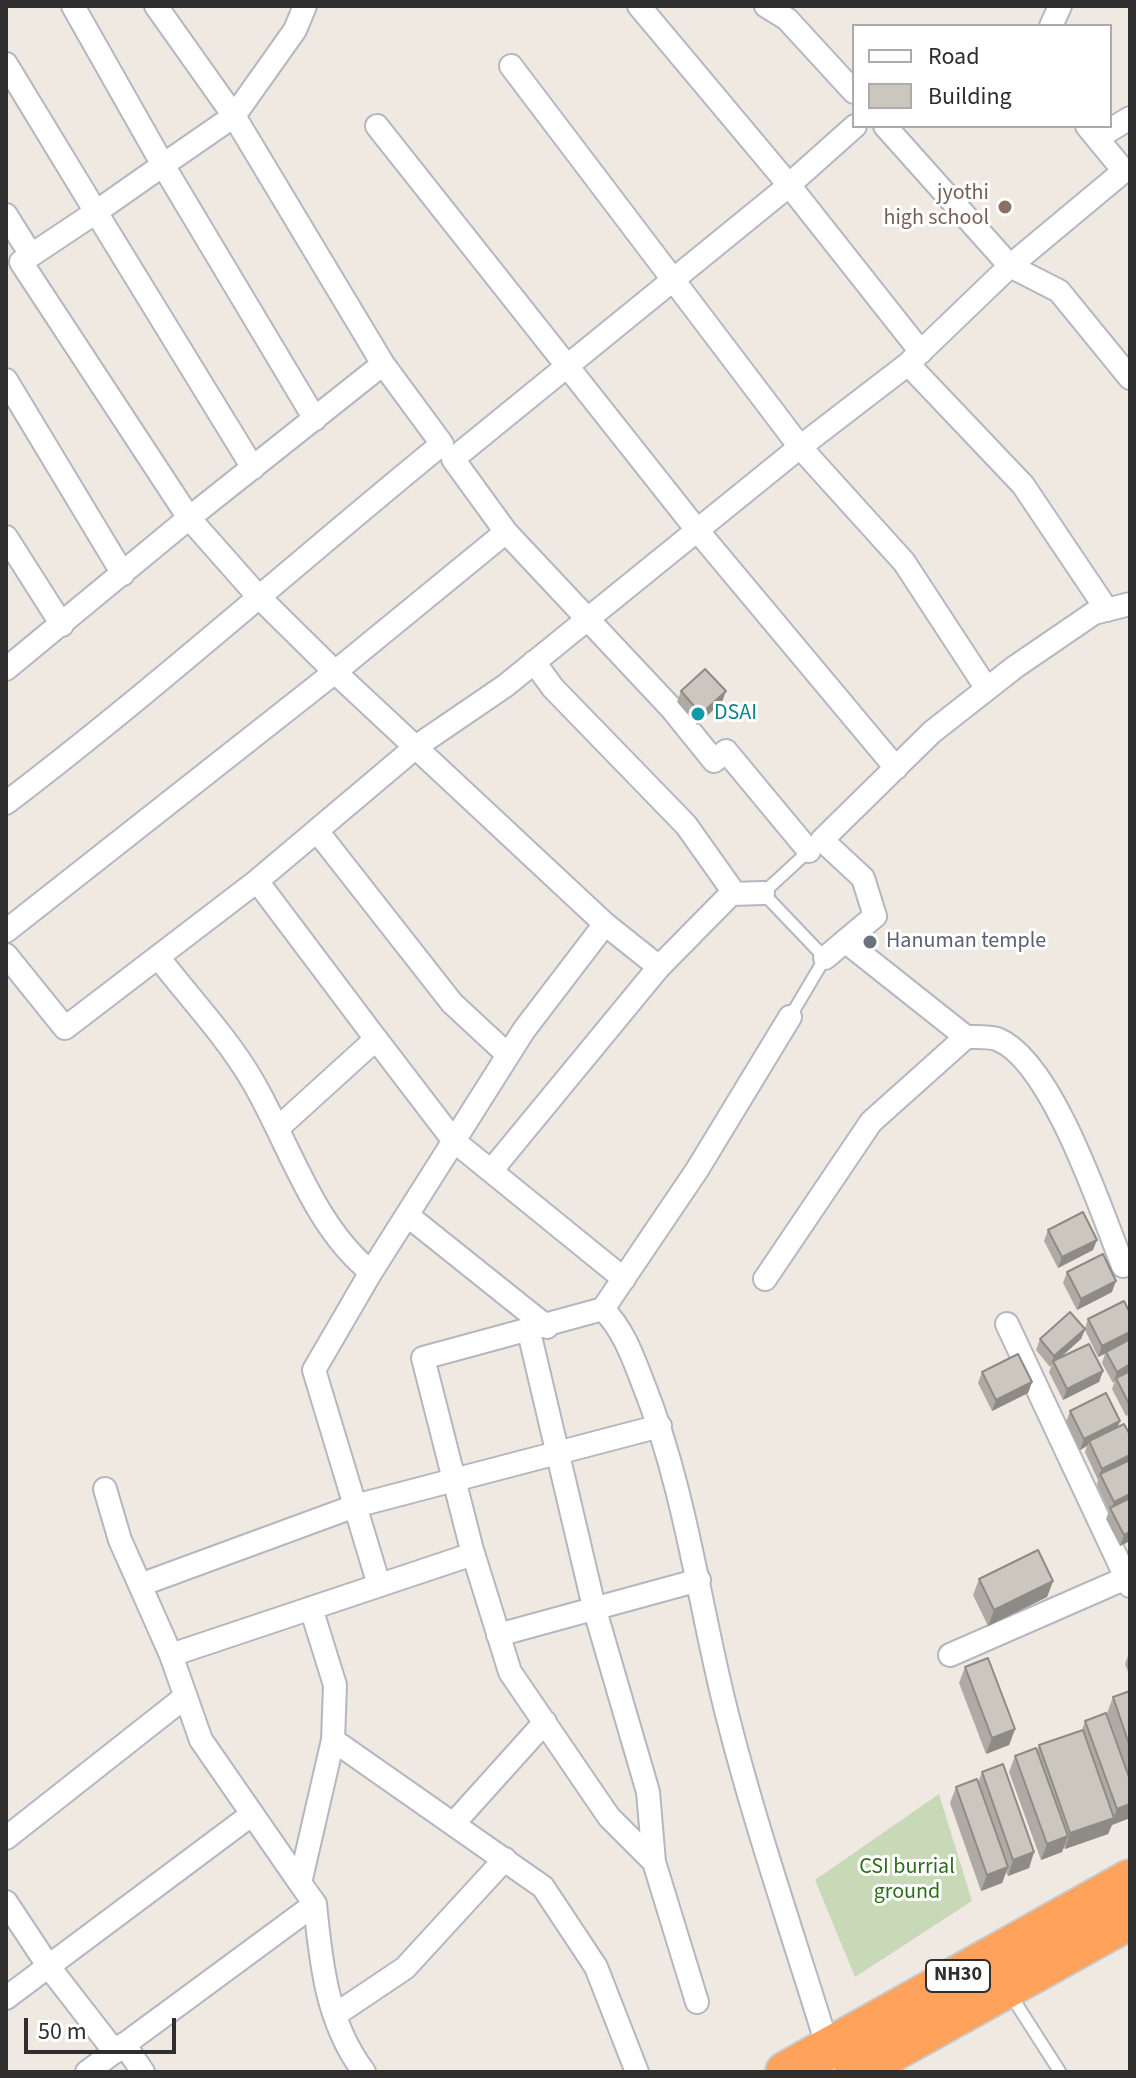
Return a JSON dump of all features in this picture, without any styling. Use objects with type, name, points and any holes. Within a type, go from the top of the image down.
[{"type":"highway","name":"NH30","points":[[786,2072],[842,2060],[998,1973],[1130,1880]]},
{"type":"highway","name":"NH30","points":[[998,1973],[1130,1919]]},
{"type":"street","points":[[73,6],[163,165],[315,419]]},
{"type":"street","points":[[156,6],[234,116],[383,364],[506,532],[672,709],[714,761],[726,751],[815,846],[863,878],[875,916],[825,958]]},
{"type":"street","points":[[20,263],[234,116],[295,30],[305,6]]},
{"type":"street","points":[[639,6],[789,185],[914,358],[1023,485],[1107,610]]},
{"type":"street","points":[[766,6],[787,19],[852,90]]},
{"type":"street","points":[[6,64],[253,468]]},
{"type":"street","points":[[511,66],[800,447],[904,562],[987,689]]},
{"type":"street","points":[[377,126],[697,530],[896,768]]},
{"type":"street","points":[[6,803],[112,723],[257,595],[566,366],[789,185],[853,128]]},
{"type":"street","points":[[887,128],[1010,266],[1059,291],[1130,378]]},
{"type":"street","points":[[6,955],[65,1028],[257,881],[417,746],[534,662],[914,358],[1010,266],[1124,171],[1092,132]]},
{"type":"street","points":[[6,215],[20,263],[189,518],[257,595],[335,672],[605,924],[659,967]]},
{"type":"street","points":[[6,669],[383,364]]},
{"type":"street","points":[[6,380],[123,574]]},
{"type":"street","points":[[6,931],[335,672],[506,532]]},
{"type":"street","points":[[6,537],[62,625]]},
{"type":"street","points":[[815,846],[932,732],[987,689],[1094,613],[1130,604]]},
{"type":"street","points":[[534,662],[553,688],[686,825],[735,894]]},
{"type":"street","points":[[317,831],[452,1003],[508,1055]]},
{"type":"street","points":[[257,881],[454,1141],[624,1279]]},
{"type":"street","points":[[491,1171],[659,967],[735,894],[763,893]]},
{"type":"street","points":[[379,1585],[314,1370],[371,1272],[508,1055],[605,924]]},
{"type":"street","points":[[845,941],[966,1037],[997,1039],[1022,1057],[1066,1123],[1128,1270]]},
{"type":"street","points":[[158,957],[250,1076],[314,1205],[349,1254],[371,1272]]},
{"type":"street","points":[[654,1862],[609,1817],[510,1672],[473,1553],[423,1358],[603,1309],[697,1170],[790,1017]]},
{"type":"street","points":[[765,1279],[871,1122],[966,1037]]},
{"type":"street","points":[[278,1128],[376,1039]]},
{"type":"street","points":[[407,1215],[538,1329],[557,1451],[594,1607],[648,1792],[654,1862],[697,2002]]},
{"type":"street","points":[[603,1309],[620,1327],[660,1426],[699,1580],[722,1693],[758,1827],[842,2060]]},
{"type":"street","points":[[950,1655],[1128,1582],[1007,1324]]},
{"type":"street","points":[[140,1585],[355,1506],[660,1426]]},
{"type":"street","points":[[105,1489],[120,1540],[171,1655],[201,1740],[315,1904],[322,1968],[335,2015],[344,2045],[364,2072]]},
{"type":"street","points":[[171,1655],[473,1553]]},
{"type":"street","points":[[498,1635],[699,1580]]},
{"type":"street","points":[[300,1883],[333,1740],[335,1685],[311,1608]]},
{"type":"street","points":[[6,1838],[185,1697]]},
{"type":"street","points":[[455,1822],[545,1722]]},
{"type":"street","points":[[333,1740],[455,1822],[543,1887],[596,1967],[637,2072]]},
{"type":"street","points":[[6,1998],[251,1815]]},
{"type":"street","points":[[335,2015],[405,1968],[505,1859]]},
{"type":"street","points":[[6,1902],[49,1967],[143,2072]]},
{"type":"street","points":[[87,2072],[315,1904]]},
{"type":"lane","points":[[790,1017],[825,958],[763,893],[815,846]]},
{"type":"lane","points":[[998,1973],[1060,2072]]},
{"type":"green space","name":"CSI burrial ground","points":[[939,1794],[972,1901],[855,1977],[815,1880]]},
{"type":"building","points":[[705,669],[726,691],[701,714],[681,691]]},
{"type":"building","points":[[1083,1212],[1097,1240],[1062,1257],[1048,1230]]},
{"type":"building","points":[[1103,1254],[1116,1281],[1081,1299],[1067,1272]]},
{"type":"building","points":[[1124,1301],[1130,1313],[1130,1332],[1102,1346],[1088,1319]]},
{"type":"building","points":[[1070,1312],[1085,1329],[1054,1356],[1040,1339]]},
{"type":"building","points":[[1130,1339],[1130,1364],[1117,1372],[1106,1352]]},
{"type":"building","points":[[1089,1344],[1103,1371],[1067,1389],[1053,1361]]},
{"type":"building","points":[[1018,1354],[1032,1382],[996,1400],[982,1372]]},
{"type":"building","points":[[1130,1371],[1130,1406],[1116,1378]]},
{"type":"building","points":[[1106,1393],[1120,1421],[1084,1439],[1070,1411]]},
{"type":"building","points":[[1124,1424],[1130,1435],[1130,1455],[1102,1469],[1089,1441]]},
{"type":"building","points":[[1130,1460],[1130,1494],[1114,1502],[1100,1474]]},
{"type":"building","points":[[1130,1498],[1130,1532],[1124,1535],[1110,1508]]},
{"type":"building","points":[[1038,1550],[1053,1581],[994,1610],[979,1579]]},
{"type":"building","points":[[988,1658],[1015,1729],[992,1738],[965,1667]]},
{"type":"building","points":[[1130,1691],[1130,1747],[1113,1697]]},
{"type":"building","points":[[1106,1713],[1130,1780],[1130,1804],[1117,1809],[1085,1721]]},
{"type":"building","points":[[1083,1730],[1114,1818],[1070,1833],[1039,1745]]},
{"type":"building","points":[[1036,1748],[1068,1836],[1047,1844],[1015,1756]]},
{"type":"building","points":[[1003,1764],[1034,1852],[1013,1860],[982,1772]]},
{"type":"building","points":[[977,1779],[1008,1867],[987,1875],[956,1787]]},
{"type":"place","name":"jyothi high school","points":[[1005,207]]},
{"type":"place","name":"DSAI","points":[[698,714]]},
{"type":"place","name":"Hanuman temple","points":[[870,942]]}]
